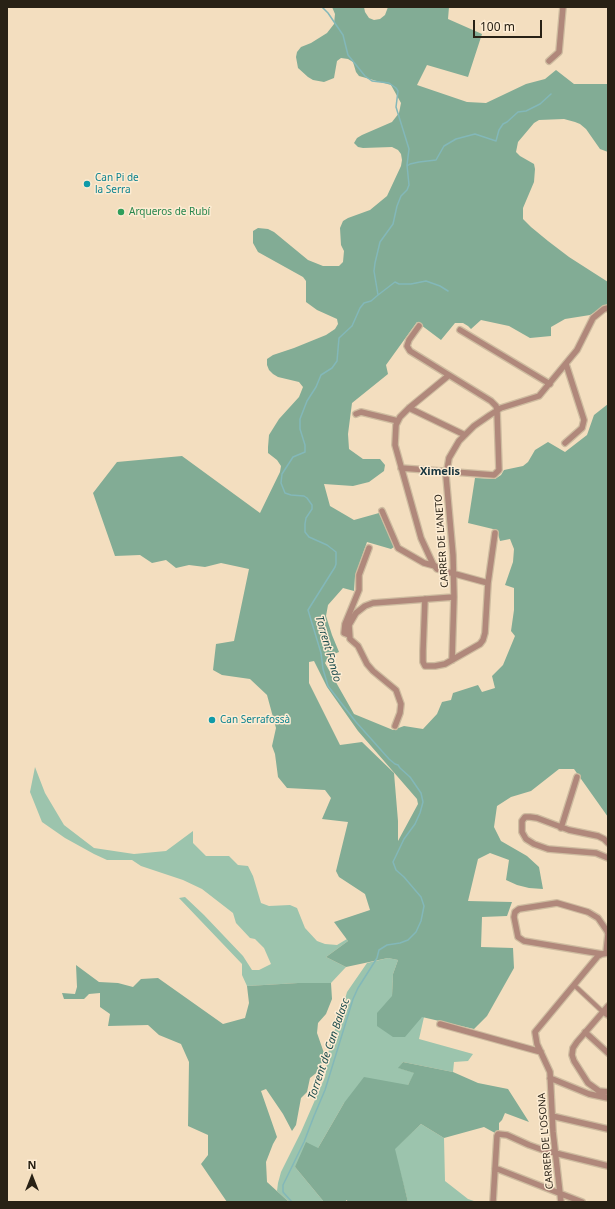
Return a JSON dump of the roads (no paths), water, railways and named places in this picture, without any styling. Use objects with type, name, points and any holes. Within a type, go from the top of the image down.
[{"type":"street","points":[[549,61],[559,52],[563,7]]},
{"type":"street","name":"CARRER DE L'ANETO","points":[[452,660],[454,555],[446,472],[448,458],[459,441],[474,426],[498,410],[539,396],[577,350],[593,318],[604,309],[608,308]]},
{"type":"street","points":[[401,468],[494,475],[499,470],[498,410],[496,406],[491,401],[448,376],[410,351],[407,346],[409,340],[419,326]]},
{"type":"street","points":[[460,330],[550,384]]},
{"type":"street","points":[[565,443],[582,428],[584,420],[566,364]]},
{"type":"street","points":[[436,568],[421,538],[395,446],[395,436],[400,417],[448,376]]},
{"type":"street","points":[[409,408],[465,435]]},
{"type":"street","points":[[356,414],[361,412],[398,421]]},
{"type":"street","points":[[382,511],[398,548],[436,568],[454,575],[488,584]]},
{"type":"street","points":[[425,599],[423,656],[425,666],[440,665],[480,644],[485,633],[488,584],[495,533]]},
{"type":"street","points":[[369,548],[359,575],[359,590],[345,624],[344,633],[349,636],[350,639],[358,646],[367,664],[373,671],[396,690],[401,704],[400,713],[395,726]]},
{"type":"street","points":[[349,636],[349,625],[356,613],[365,606],[373,603],[454,597]]},
{"type":"street","points":[[561,828],[577,777]]},
{"type":"street","points":[[608,843],[598,836],[561,828],[530,817],[525,817],[522,821],[522,832],[526,839],[534,844],[548,849],[596,853],[608,858]]},
{"type":"street","points":[[605,953],[524,941],[518,937],[514,917],[515,912],[519,909],[557,903],[588,912],[598,918],[608,934],[605,953],[574,985],[606,1014]]},
{"type":"street","name":"CARRER DE L'OSONA","points":[[561,1202],[552,1116],[550,1078],[548,1066],[537,1044],[535,1032],[574,985]]},
{"type":"street","points":[[608,1006],[606,1014],[585,1032],[574,1048],[572,1054],[574,1061],[588,1083],[599,1091],[608,1092]]},
{"type":"street","points":[[440,1024],[541,1052]]},
{"type":"street","points":[[585,1032],[608,1053]]},
{"type":"street","points":[[550,1078],[589,1094],[608,1098]]},
{"type":"street","points":[[552,1116],[608,1130]]},
{"type":"street","points":[[493,1202],[498,1134],[502,1134],[528,1145],[608,1166]]},
{"type":"street","points":[[495,1168],[582,1202]]},
{"type":"waterway","name":"Torrent Fondo","points":[[292,1202],[283,1192],[283,1185],[304,1142],[325,1090],[353,999],[358,988],[377,958],[379,950],[387,945],[408,940],[416,932],[421,921],[424,906],[421,897],[396,870],[393,862],[404,839],[415,824],[420,813],[423,802],[421,793],[410,777],[398,765],[389,759],[356,722],[328,686],[323,669],[321,653],[308,610],[335,567],[336,552],[327,545],[309,537],[305,532],[306,518],[312,509],[312,505],[304,496],[285,493],[281,483],[282,474],[293,457],[305,452],[305,445],[300,429],[300,419],[307,401],[316,387],[321,375],[332,368],[337,361],[339,338],[352,326],[360,308],[364,303],[371,301],[378,295],[374,271],[380,242],[393,224],[401,196],[407,190],[409,185],[407,165],[409,149],[396,107],[398,91],[389,83],[372,81],[365,76],[348,55],[343,35],[322,7]]},
{"type":"waterway","points":[[407,166],[419,162],[436,160],[444,146],[456,139],[475,134],[496,141],[499,130],[503,124],[518,112],[526,111],[540,104],[551,94]]},
{"type":"waterway","points":[[378,295],[395,282],[399,284],[411,284],[426,281],[440,286],[448,291]]},
{"type":"place","name":"Can Pi de la Serra","points":[[87,184]]},
{"type":"place","name":"Arqueros de Rubí","points":[[121,212]]},
{"type":"place","name":"Can Serrafossà","points":[[212,720]]},
{"type":"district","name":"Ximelis","points":[[440,472]]},
{"type":"water label","name":"Torrent de Can Balasc","points":[[329,1049]]}]
